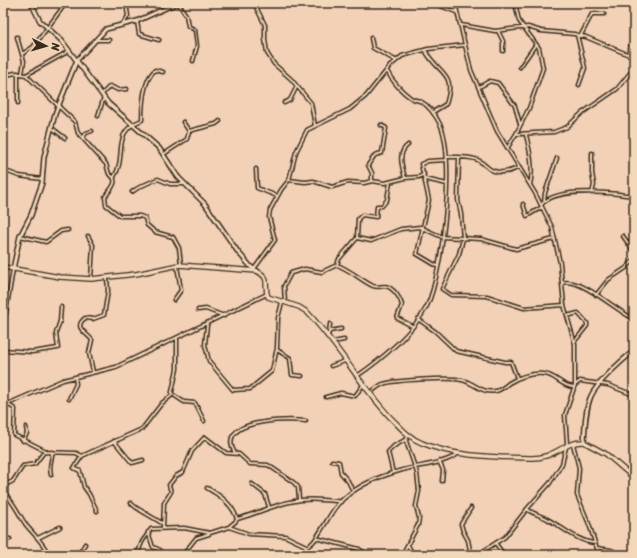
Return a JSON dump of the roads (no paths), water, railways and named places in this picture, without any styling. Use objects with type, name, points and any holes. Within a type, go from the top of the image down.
[{"type":"main road","points":[[3,267],[60,277],[91,279],[136,274],[180,265],[255,270],[266,279],[267,294],[271,298],[307,312],[328,334],[331,342],[363,386],[407,437],[432,447],[459,453],[487,456],[539,458],[552,455],[566,446],[584,442],[606,454],[634,478]]},
{"type":"street","points":[[31,3],[40,21],[70,50],[103,96],[164,154],[178,177],[205,204],[238,252],[255,270],[275,240],[269,214],[277,196],[289,180],[299,146],[307,130],[350,109],[366,96],[395,60],[402,56],[425,50],[465,45]]},
{"type":"street","points":[[22,54],[33,47],[66,3]]},
{"type":"street","points":[[77,3],[88,3]]},
{"type":"street","points":[[124,24],[128,16],[126,3]]},
{"type":"street","points":[[3,331],[20,236],[31,215],[43,180],[44,157],[58,106],[77,60],[95,39],[106,29],[137,21],[172,4],[178,3],[185,11],[188,26],[195,30],[196,46],[193,61]]},
{"type":"street","points":[[254,3],[265,25],[265,39],[268,53],[274,64],[291,79],[296,88],[312,104],[315,126]]},
{"type":"street","points":[[433,3],[456,12]]},
{"type":"street","points":[[455,3],[456,12],[461,25],[468,64],[498,131],[542,206],[552,227],[560,263],[564,304],[574,341],[575,386],[565,415],[566,446],[562,464],[554,478],[510,531],[496,544],[477,555]]},
{"type":"street","points":[[508,147],[516,134],[543,73],[542,58],[536,44],[518,18],[515,3]]},
{"type":"street","points":[[581,35],[592,14],[604,14]]},
{"type":"street","points":[[137,21],[139,34],[159,40]]},
{"type":"street","points":[[461,25],[498,31],[523,27],[581,35],[634,57]]},
{"type":"street","points":[[498,31],[503,41],[503,51]]},
{"type":"street","points":[[628,55],[634,33]]},
{"type":"street","points":[[577,35],[585,68],[579,85]]},
{"type":"street","points":[[17,37],[24,65],[22,74]]},
{"type":"street","points":[[371,38],[373,48],[395,60]]},
{"type":"street","points":[[95,39],[109,40]]},
{"type":"street","points":[[520,67],[536,44]]},
{"type":"street","points":[[26,75],[70,50]]},
{"type":"street","points":[[425,50],[431,62],[446,75],[450,87],[445,105],[433,112]]},
{"type":"street","points":[[516,134],[526,135],[554,132],[567,126],[582,113],[617,89],[634,68]]},
{"type":"street","points":[[163,72],[155,70],[147,78],[142,107],[142,120],[131,124],[122,138],[119,165],[114,177],[115,182],[105,197],[106,205],[120,216],[137,215],[143,217],[149,227],[155,232],[173,237],[179,248],[181,290],[174,300]]},
{"type":"street","points":[[356,376],[391,349],[418,319],[429,301],[442,237],[447,184],[446,139],[433,112],[420,101],[412,99],[402,91],[387,71]]},
{"type":"street","points":[[18,73],[18,103]]},
{"type":"street","points":[[3,76],[18,73],[26,75],[39,86],[77,123],[78,132],[82,139],[106,164],[108,174],[114,177]]},
{"type":"street","points":[[479,87],[490,81],[498,83],[515,106],[520,125]]},
{"type":"street","points":[[98,116],[103,96],[110,86],[117,90],[127,89]]},
{"type":"street","points":[[284,103],[290,100],[296,88]]},
{"type":"street","points":[[189,131],[216,124],[220,121]]},
{"type":"street","points":[[164,154],[185,141],[189,136],[189,131],[183,122]]},
{"type":"street","points":[[372,181],[372,173],[368,165],[376,156],[382,153],[386,128],[381,125]]},
{"type":"street","points":[[52,128],[65,138]]},
{"type":"street","points":[[82,139],[86,133],[92,131]]},
{"type":"street","points":[[526,135],[531,156],[532,177],[530,185]]},
{"type":"street","points":[[404,178],[401,155],[404,148],[408,145]]},
{"type":"street","points":[[592,153],[592,173],[594,185],[592,193]]},
{"type":"street","points":[[446,157],[476,159],[497,172],[507,172],[519,168]]},
{"type":"street","points":[[459,157],[458,200],[463,239],[459,254],[442,288],[444,291],[455,295],[487,296],[524,308],[564,304]]},
{"type":"street","points":[[523,204],[528,216],[542,206],[557,158]]},
{"type":"street","points":[[437,266],[417,255],[429,200],[421,164],[428,161],[446,160]]},
{"type":"street","points":[[256,169],[257,188],[277,196]]},
{"type":"street","points":[[3,170],[19,176],[43,180]]},
{"type":"street","points":[[289,180],[305,182],[313,181],[332,187],[339,183],[364,183],[372,181],[390,182],[404,178],[419,177],[424,174]]},
{"type":"street","points":[[132,192],[139,187],[145,186],[158,179],[170,184],[184,184]]},
{"type":"street","points":[[424,179],[447,184]]},
{"type":"street","points":[[337,265],[339,259],[357,238],[358,219],[362,215],[376,217],[377,206],[382,206],[387,200],[390,182]]},
{"type":"street","points":[[544,203],[560,195],[592,193],[634,195]]},
{"type":"street","points":[[357,238],[371,241],[406,228],[422,227],[442,237],[481,239],[516,249],[554,240]]},
{"type":"street","points":[[20,236],[46,242],[61,231],[68,230]]},
{"type":"street","points":[[88,236],[93,245],[91,279]]},
{"type":"street","points":[[623,236],[634,252]]},
{"type":"street","points":[[596,296],[608,280],[626,268],[634,260]]},
{"type":"street","points":[[207,325],[205,346],[209,361],[233,390],[250,389],[271,373],[277,350],[278,318],[283,302],[284,286],[291,273],[305,270],[322,272],[337,265],[350,270],[375,287],[385,286],[390,288],[399,298],[402,305],[397,318],[412,326]]},
{"type":"street","points":[[93,372],[89,352],[92,340],[80,330],[79,327],[85,318],[93,319],[104,315],[108,291],[107,278]]},
{"type":"street","points":[[562,283],[571,281],[581,284],[596,296],[634,319]]},
{"type":"street","points":[[3,406],[48,386],[75,377],[116,367],[207,325],[267,294]]},
{"type":"street","points":[[3,350],[32,352],[58,348],[56,333],[60,321],[61,307]]},
{"type":"street","points":[[198,310],[206,309],[224,316]]},
{"type":"street","points":[[567,316],[578,314],[587,324],[582,334],[574,341]]},
{"type":"street","points":[[418,319],[436,332],[456,351],[511,362],[517,378]]},
{"type":"street","points":[[328,334],[330,324]]},
{"type":"street","points":[[328,334],[341,329]]},
{"type":"street","points":[[97,511],[84,487],[81,473],[74,468],[82,456],[142,429],[172,394],[177,369],[177,338]]},
{"type":"street","points":[[331,342],[344,340]]},
{"type":"street","points":[[277,350],[290,358],[292,375],[302,376]]},
{"type":"street","points":[[584,442],[589,403],[599,384],[634,351]]},
{"type":"street","points":[[331,366],[345,361]]},
{"type":"street","points":[[370,394],[385,384],[444,378],[460,379],[482,390],[495,391],[517,378],[545,374],[567,387],[575,386],[580,381],[608,385],[634,395]]},
{"type":"street","points":[[69,399],[76,384],[75,377]]},
{"type":"street","points":[[326,397],[341,393],[356,396],[363,386]]},
{"type":"street","points":[[172,394],[186,403],[195,403],[204,421]]},
{"type":"street","points":[[7,404],[15,410],[13,433],[23,442],[46,452],[76,453],[82,456]]},
{"type":"street","points":[[235,453],[230,442],[233,433],[240,428],[281,420],[306,421]]},
{"type":"street","points":[[23,442],[27,433],[26,427]]},
{"type":"street","points":[[164,528],[164,503],[172,492],[169,485],[176,476],[183,472],[191,453],[206,437],[226,453],[239,454],[250,464],[268,465],[298,487],[299,499]]},
{"type":"street","points":[[392,473],[388,452],[391,447],[407,437],[415,467],[418,486],[416,506],[419,518],[418,525],[402,555]]},
{"type":"street","points":[[114,441],[132,463],[143,460]]},
{"type":"street","points":[[572,444],[574,446],[579,468],[577,495],[597,548],[598,555]]},
{"type":"street","points":[[3,486],[12,481],[23,466],[35,464],[41,455],[46,452]]},
{"type":"street","points":[[50,475],[49,464],[52,452]]},
{"type":"street","points":[[299,555],[306,546],[313,542],[341,502],[353,491],[366,483],[392,473],[439,461],[459,453]]},
{"type":"street","points":[[332,461],[339,462],[341,473],[348,481],[353,491]]},
{"type":"street","points":[[439,461],[442,470],[442,481]]},
{"type":"street","points":[[252,484],[264,492],[269,507]]},
{"type":"street","points":[[207,488],[232,507],[237,519]]},
{"type":"street","points":[[3,491],[14,504],[26,525],[38,538],[48,555]]},
{"type":"street","points":[[185,552],[196,538],[228,527],[236,522],[237,519],[252,515],[269,507],[299,499],[341,502]]},
{"type":"street","points":[[131,503],[135,508],[146,512],[163,524]]},
{"type":"street","points":[[471,555],[468,540],[461,524],[472,508]]},
{"type":"street","points":[[527,509],[533,514],[550,520],[566,532],[595,543]]},
{"type":"street","points":[[38,538],[60,527]]},
{"type":"street","points":[[228,527],[249,534],[285,536],[306,546]]},
{"type":"street","points":[[138,555],[148,532],[153,528],[184,528],[210,533]]},
{"type":"street","points":[[148,532],[153,547],[160,550]]},
{"type":"street","points":[[316,538],[359,550],[368,555]]},
{"type":"street","points":[[3,540],[10,539]]},
{"type":"street","points":[[70,555],[80,552],[85,544]]},
{"type":"street","points":[[496,544],[502,552],[507,555]]},
{"type":"street","points":[[408,545],[413,555]]},
{"type":"street","points":[[597,548],[611,550],[622,555]]}]
